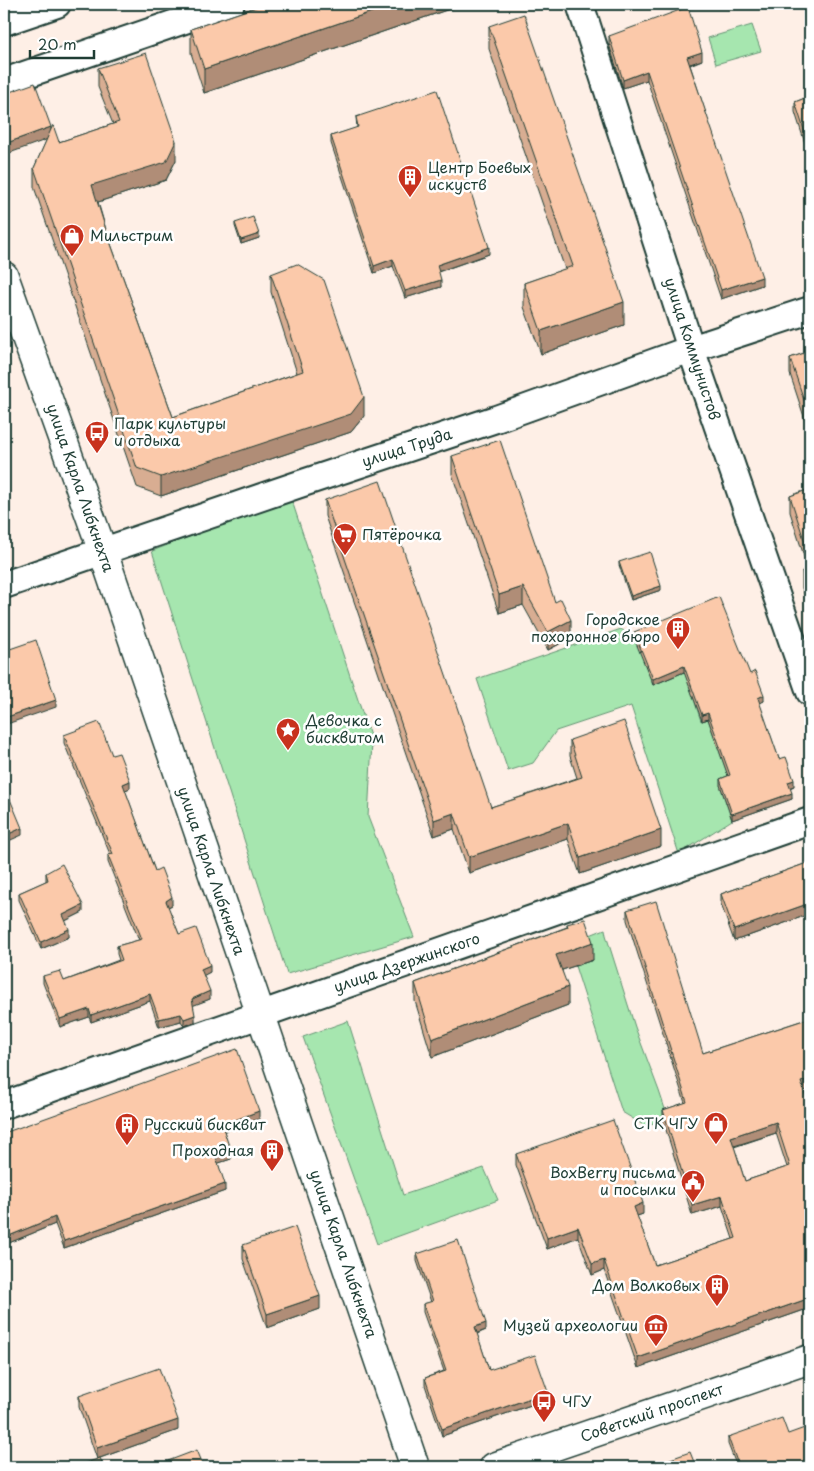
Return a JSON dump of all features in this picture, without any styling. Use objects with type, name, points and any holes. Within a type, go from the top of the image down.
[{"type":"main road","name":"улица Карла Либкнехта","points":[[4,276],[103,552],[415,1467]]},
{"type":"main road","name":"Советский проспект","points":[[494,1467],[810,1359]]},
{"type":"street","points":[[4,22],[57,4]]},
{"type":"street","points":[[4,82],[231,4]]},
{"type":"street","name":"улица Коммунистов","points":[[580,4],[691,349],[810,692]]},
{"type":"street","name":"улица Труда","points":[[4,586],[288,488],[496,419],[691,349],[810,310]]},
{"type":"street","name":"улица Дзержинского","points":[[4,1106],[810,821]]},
{"type":"green space","points":[[752,25],[761,51],[716,64],[708,38]]},
{"type":"green space","points":[[291,498],[372,742],[368,817],[414,937],[287,974],[152,551]]},
{"type":"green space","points":[[621,629],[691,669],[695,680],[690,687],[701,721],[708,719],[730,781],[720,785],[732,820],[679,854],[631,706],[556,731],[533,763],[508,771],[477,679]]},
{"type":"green space","points":[[605,929],[635,1027],[668,1118],[645,1126],[622,1112],[575,966],[593,960],[585,937]]},
{"type":"green space","points":[[348,1021],[403,1195],[484,1168],[498,1200],[377,1244],[303,1037]]},
{"type":"building","points":[[265,4],[395,4],[204,69],[191,29]]},
{"type":"building","points":[[688,7],[702,52],[687,57],[762,277],[721,290],[647,71],[623,80],[609,36]]},
{"type":"building","points":[[524,14],[624,302],[541,331],[524,283],[573,266],[489,26]]},
{"type":"building","points":[[146,53],[176,141],[166,162],[92,185],[107,233],[173,417],[303,371],[271,274],[297,264],[324,280],[364,397],[351,414],[161,477],[137,468],[34,168],[53,125],[59,142],[119,122],[98,68]]},
{"type":"building","points":[[35,83],[51,127],[4,144],[4,94]]},
{"type":"building","name":"Центр Боевых искуств","points":[[437,90],[489,247],[437,265],[441,280],[405,291],[393,259],[374,266],[331,136],[358,127],[356,117]]},
{"type":"building","points":[[810,96],[810,148],[795,102]]},
{"type":"building","points":[[253,217],[259,234],[241,240],[235,223]]},
{"type":"building","points":[[4,344],[8,355],[4,356]]},
{"type":"building","points":[[810,351],[810,418],[790,358]]},
{"type":"building","points":[[500,440],[555,602],[561,599],[571,620],[548,632],[523,587],[499,595],[452,456]]},
{"type":"building","points":[[380,481],[491,807],[582,777],[570,740],[624,721],[661,830],[580,858],[568,823],[469,857],[454,813],[434,820],[325,500]]},
{"type":"building","points":[[810,489],[810,558],[790,496]]},
{"type":"building","points":[[650,552],[661,586],[631,596],[619,562]]},
{"type":"building","points":[[810,568],[810,595],[802,571]]},
{"type":"building","points":[[719,597],[750,674],[755,671],[764,695],[758,698],[779,759],[786,757],[794,780],[788,782],[792,793],[732,814],[720,779],[730,775],[708,713],[702,715],[684,666],[653,679],[634,632]]},
{"type":"building","points":[[36,640],[56,700],[4,718],[4,651]]},
{"type":"building","points":[[99,722],[112,755],[119,753],[130,781],[123,784],[155,871],[161,868],[172,897],[166,901],[179,934],[196,928],[210,965],[201,969],[210,991],[192,999],[195,1015],[184,1019],[181,1014],[159,1019],[150,994],[91,1015],[89,1009],[60,1019],[43,976],[60,971],[64,981],[122,960],[117,946],[142,939],[108,855],[113,854],[64,735]]},
{"type":"building","points":[[4,790],[7,792],[22,828],[4,836]]},
{"type":"building","points":[[810,862],[810,903],[734,930],[721,894]]},
{"type":"building","points":[[62,864],[83,905],[63,915],[69,929],[41,942],[19,893],[48,880],[46,873]]},
{"type":"building","points":[[656,901],[703,1053],[810,1018],[810,1079],[801,1082],[810,1109],[810,1298],[638,1358],[604,1260],[592,1264],[578,1227],[547,1238],[516,1154],[613,1120],[643,1203],[634,1207],[655,1265],[736,1238],[722,1196],[692,1205],[663,1110],[687,1102],[627,910]],"holes":[[[776,1122],[790,1166],[745,1181],[731,1137]]]},
{"type":"building","points":[[585,919],[593,942],[556,955],[568,987],[432,1039],[415,983],[568,927],[567,924]]},
{"type":"building","name":"Русский бисквит","points":[[237,1049],[259,1111],[222,1125],[231,1152],[216,1157],[225,1184],[64,1241],[55,1217],[4,1238],[4,1133]]},
{"type":"building","points":[[295,1227],[320,1296],[267,1314],[243,1245]]},
{"type":"building","points":[[458,1240],[486,1323],[475,1327],[489,1370],[535,1355],[548,1392],[442,1429],[425,1378],[446,1371],[423,1304],[433,1301],[417,1254]]},
{"type":"building","points":[[159,1368],[178,1420],[97,1448],[79,1396]]},
{"type":"building","points":[[782,1418],[788,1434],[810,1426],[810,1466],[739,1467],[728,1437]]},
{"type":"building","points":[[197,1450],[204,1467],[171,1467],[168,1461]]},
{"type":"building","points":[[690,1452],[696,1467],[648,1467]]},
{"type":"building","points":[[100,1458],[104,1467],[75,1467]]},
{"type":"place","name":"Центр Боевых искуств","points":[[410,198]]},
{"type":"place","name":"Мильстрим","points":[[72,257]]},
{"type":"place","name":"Парк культуры и отдыха","points":[[97,454]]},
{"type":"place","name":"Пятёрочка","points":[[345,556]]},
{"type":"place","name":"Городское похоронное бюро","points":[[678,650]]},
{"type":"place","name":"Девочка с бисквитом","points":[[288,751]]},
{"type":"place","name":"СТК ЧГУ","points":[[716,1145]]},
{"type":"place","name":"Русский бисквит","points":[[127,1146]]},
{"type":"place","name":"Проходная","points":[[272,1172]]},
{"type":"place","name":"BoxBerry письма и посылки","points":[[693,1203]]},
{"type":"place","name":"Дом Волковых","points":[[717,1307]]},
{"type":"place","name":"Музей археологии","points":[[656,1347]]},
{"type":"place","name":"ЧГУ","points":[[544,1423]]}]
